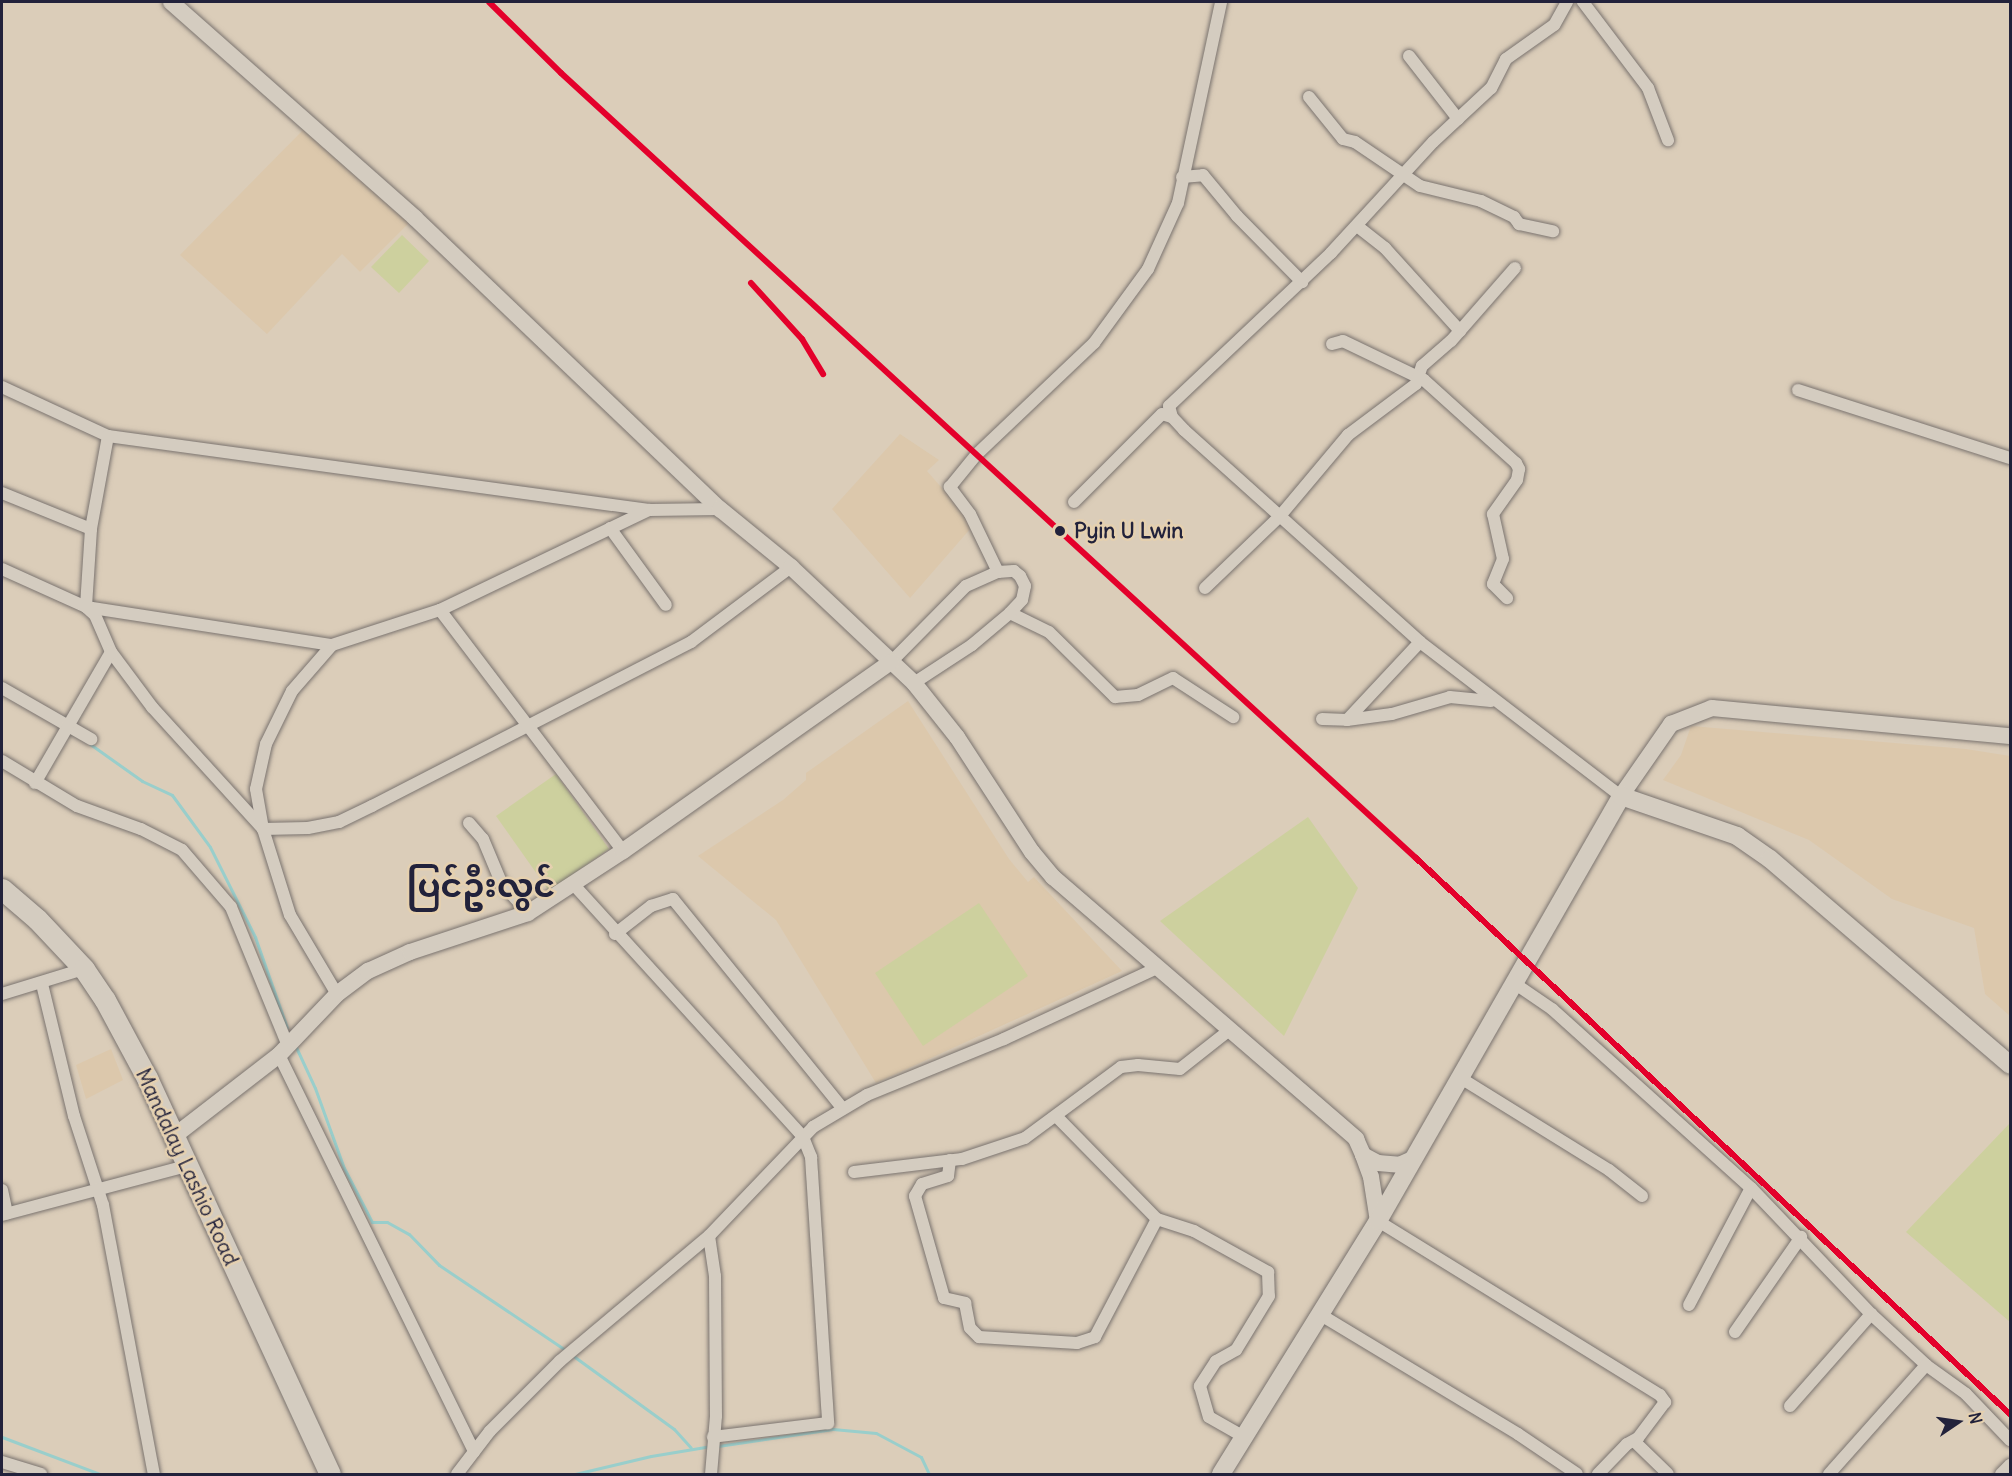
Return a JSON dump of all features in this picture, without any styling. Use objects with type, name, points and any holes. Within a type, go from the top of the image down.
[{"type":"highway","name":"Mandalay Lashio Road","points":[[2,889],[37,919],[84,969],[105,1000],[173,1137],[330,1474]]},
{"type":"main road","points":[[1221,1474],[1378,1221],[1621,796],[1737,836],[1770,858],[2010,1065]]},
{"type":"street","points":[[171,2],[415,218],[720,508],[791,567],[914,683],[957,737],[1046,869],[1227,1032],[1356,1139],[1371,1177],[1378,1221],[1660,1395],[1665,1402],[1634,1442],[1627,1444],[1598,1474]]},
{"type":"street","points":[[998,572],[970,514],[950,488],[976,455],[1094,343],[1148,270],[1178,203],[1221,2]]},
{"type":"street","points":[[1172,417],[1169,406],[1302,282],[1405,177],[1458,119],[1491,88],[1506,60],[1554,25],[1567,2]]},
{"type":"street","points":[[1583,2],[1648,88],[1668,140]]},
{"type":"street","points":[[1409,57],[1458,119]]},
{"type":"street","points":[[1309,97],[1343,139],[1355,142],[1420,186],[1480,201],[1514,217],[1519,224],[1553,231]]},
{"type":"street","points":[[1182,177],[1203,175],[1237,216],[1302,282]]},
{"type":"street","points":[[1357,226],[1385,248],[1460,331]]},
{"type":"street","points":[[1205,588],[1280,516],[1348,435],[1416,384],[1416,375],[1460,331],[1515,268]]},
{"type":"street","points":[[1332,344],[1343,341],[1416,375],[1519,469],[1509,494],[1492,514],[1503,559],[1493,584],[1507,598]]},
{"type":"street","points":[[2,387],[108,436],[649,510],[720,508]]},
{"type":"street","points":[[1798,390],[2010,458]]},
{"type":"street","points":[[1074,502],[1162,414],[1172,417],[1420,642],[1492,701],[1621,796],[1671,724],[1712,708],[2010,736]]},
{"type":"street","points":[[86,607],[91,530],[108,436]]},
{"type":"street","points":[[2,494],[91,530]]},
{"type":"street","points":[[2,569],[86,607],[332,645],[440,610],[649,510]]},
{"type":"street","points":[[610,528],[666,604]]},
{"type":"street","points":[[86,607],[95,615],[111,652],[152,707],[263,829],[308,828],[339,822],[529,727],[691,642],[791,567]]},
{"type":"street","points":[[173,1137],[289,1045],[337,994],[382,963],[528,913],[574,885],[891,662],[966,586],[998,572],[1014,571],[1025,586],[1022,600],[972,645],[914,683]]},
{"type":"street","points":[[440,610],[623,851]]},
{"type":"street","points":[[1010,613],[1049,632],[1115,697],[1138,695],[1173,678],[1233,717]]},
{"type":"street","points":[[1347,720],[1420,642]]},
{"type":"street","points":[[332,645],[292,691],[266,744],[256,789],[263,829],[290,915],[337,994]]},
{"type":"street","points":[[35,783],[111,652]]},
{"type":"street","points":[[2,688],[91,739]]},
{"type":"street","points":[[1322,719],[1347,720],[1392,714],[1450,697],[1492,701]]},
{"type":"street","points":[[2,761],[35,783],[77,806],[141,829],[182,850],[231,907],[289,1045],[474,1452]]},
{"type":"street","points":[[469,823],[483,839],[501,882],[528,913]]},
{"type":"street","points":[[574,885],[615,934],[803,1137],[814,1172],[828,1423],[713,1438]]},
{"type":"street","points":[[615,934],[651,906],[673,899],[842,1108]]},
{"type":"street","points":[[457,1474],[490,1431],[570,1352],[709,1236],[803,1137],[842,1108],[1157,968]]},
{"type":"street","points":[[2,994],[42,984],[84,969]]},
{"type":"street","points":[[1514,983],[1552,1009],[1751,1188],[1801,1237],[1871,1314],[1926,1365],[1966,1395],[2010,1440]]},
{"type":"street","points":[[42,984],[74,1116],[98,1192],[154,1474]]},
{"type":"street","points":[[854,1172],[950,1160],[1025,1138],[1057,1117],[1121,1067],[1138,1065],[1180,1070],[1227,1032]]},
{"type":"street","points":[[1459,1077],[1609,1170],[1642,1196]]},
{"type":"street","points":[[1057,1117],[1157,1219],[1194,1231],[1268,1272],[1269,1296],[1236,1350],[1216,1361],[1200,1386],[1209,1417],[1244,1437]]},
{"type":"street","points":[[1363,1155],[1378,1163],[1399,1165],[1415,1158]]},
{"type":"street","points":[[950,1160],[948,1176],[922,1184],[915,1196],[944,1298],[965,1303],[970,1328],[979,1336],[1077,1343],[1095,1336],[1157,1219]]},
{"type":"street","points":[[2,1190],[4,1214],[98,1192],[186,1166]]},
{"type":"street","points":[[1689,1305],[1751,1188]]},
{"type":"street","points":[[709,1236],[715,1276],[711,1474]]},
{"type":"street","points":[[1735,1332],[1801,1237]]},
{"type":"street","points":[[1790,1406],[1871,1314]]},
{"type":"street","points":[[1321,1315],[1518,1434],[1577,1474]]},
{"type":"street","points":[[1829,1474],[1926,1365]]},
{"type":"street","points":[[1634,1442],[1668,1474]]},
{"type":"street","points":[[2,1462],[41,1474]]},
{"type":"street","points":[[2001,1474],[2010,1465]]},
{"type":"shaded area","points":[[307,126],[413,219],[360,272],[342,254],[267,334],[180,255]]},
{"type":"shaded area","points":[[900,434],[939,460],[927,471],[970,520],[971,528],[910,598],[832,509]]},
{"type":"shaded area","points":[[908,701],[1009,859],[1028,882],[1034,877],[1122,971],[876,1083],[776,920],[698,856],[783,800],[806,780],[806,773]]},
{"type":"shaded area","points":[[1691,726],[1966,749],[2010,756],[2010,1016],[1985,994],[1974,928],[1892,899],[1809,840],[1663,780],[1681,755]]},
{"type":"shaded area","points":[[111,1049],[123,1080],[86,1099],[76,1065]]},
{"type":"green space","points":[[402,235],[429,261],[399,293],[371,267]]},
{"type":"green space","points":[[556,774],[609,849],[549,891],[496,816]]},
{"type":"green space","points":[[1308,817],[1358,888],[1284,1036],[1160,921]]},
{"type":"green space","points":[[979,903],[1028,976],[923,1046],[875,973]]},
{"type":"green space","points":[[2010,1123],[2010,1322],[1906,1232]]},
{"type":"waterway","points":[[90,744],[142,781],[172,795],[210,847],[255,937],[287,1028]]},
{"type":"waterway","points":[[295,1045],[315,1088],[344,1168],[372,1222],[387,1222],[409,1234],[439,1265],[567,1351]]},
{"type":"waterway","points":[[572,1355],[674,1429],[691,1448]]},
{"type":"waterway","points":[[718,1446],[833,1429],[876,1433],[921,1457],[929,1474]]},
{"type":"waterway","points":[[2,1437],[100,1474]]},
{"type":"waterway","points":[[575,1474],[651,1456],[711,1446]]},
{"type":"transit line","points":[[489,2],[561,73],[1416,858],[2010,1414]]},
{"type":"transit line","points":[[751,283],[802,339],[823,374]]},
{"type":"place","name":"Pyin U Lwin","points":[[1060,531]]},
{"type":"district","name":"ပြင်ဦးလွင်","points":[[481,886]]}]
